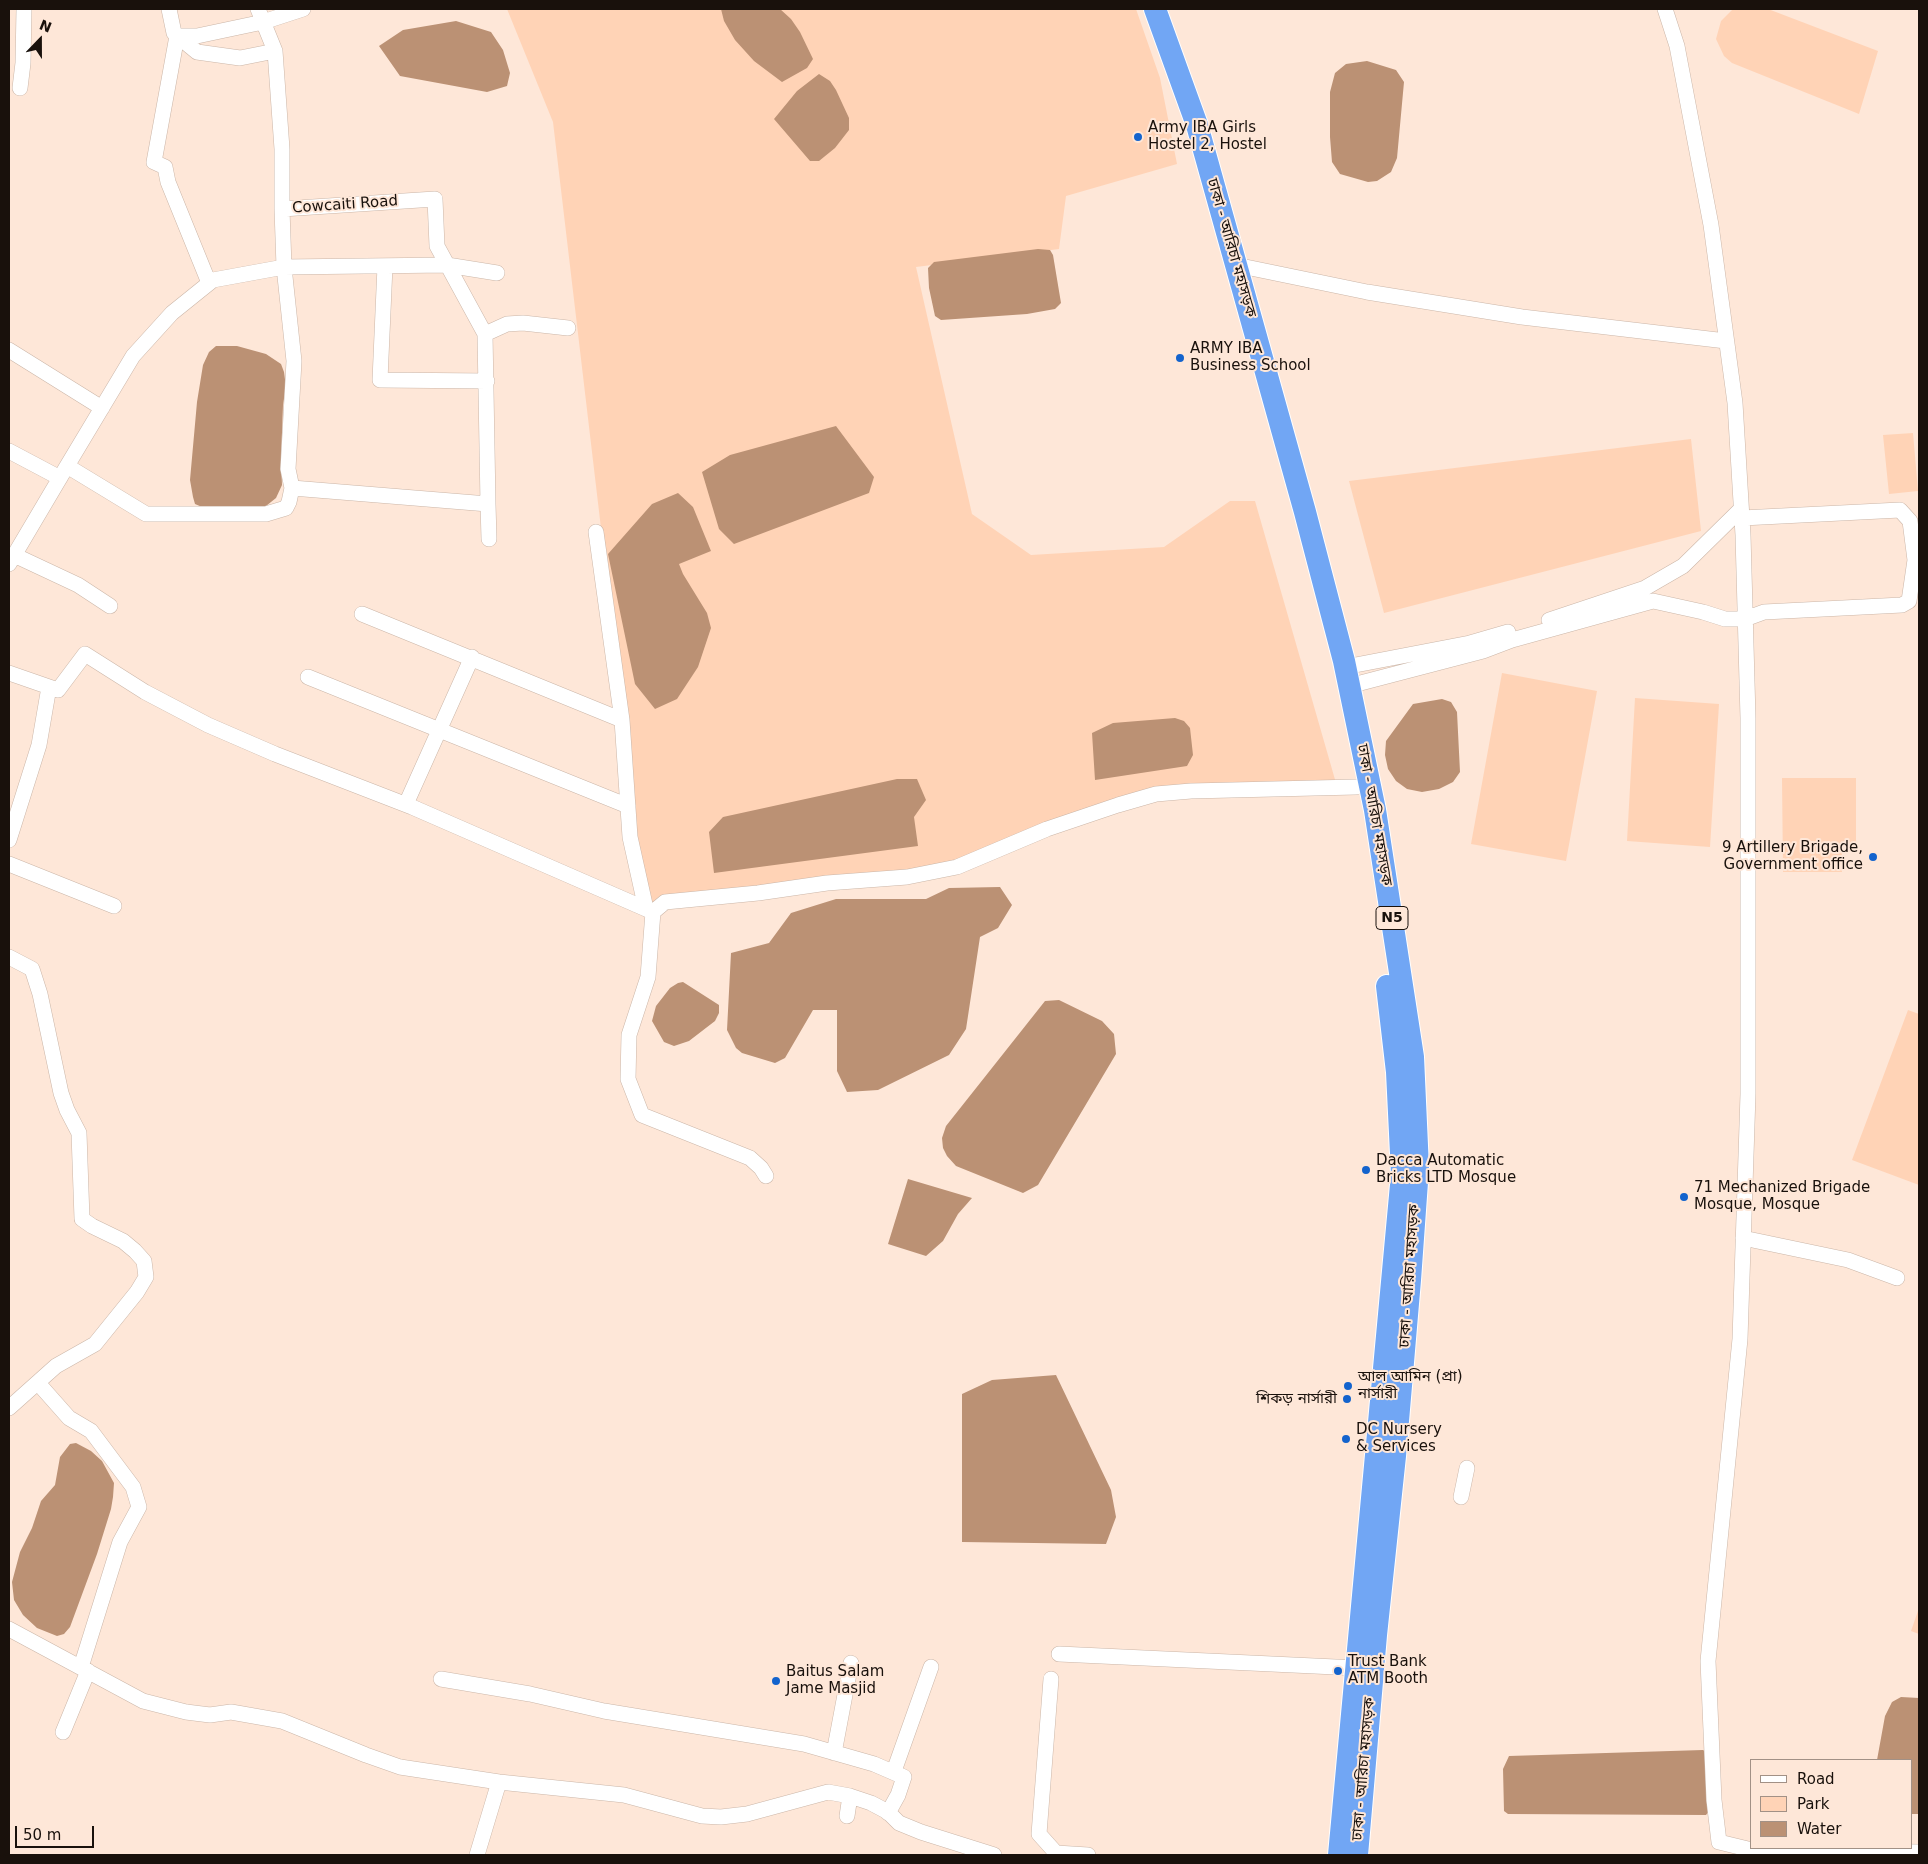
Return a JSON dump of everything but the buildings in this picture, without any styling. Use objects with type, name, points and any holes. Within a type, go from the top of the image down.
[{"type":"highway","name":"N5","points":[[1145,9],[1166,63],[1245,336],[1312,579],[1356,787]]},
{"type":"highway","name":"ঢাকা - আরিচা মহাসড়ক","points":[[1155,9],[1197,125],[1305,512],[1347,676],[1375,810],[1413,1057],[1418,1168],[1400,1397],[1376,1635],[1357,1855]]},
{"type":"highway","name":"ঢাকা - আরিচা মহাসড়ক","points":[[1339,1855],[1402,1174],[1397,1072],[1379,910],[1356,787]]},
{"type":"street","points":[[20,88],[23,63],[24,9]]},
{"type":"street","points":[[169,9],[174,33],[197,52],[240,58],[275,50]]},
{"type":"street","points":[[178,36],[197,36],[260,15],[303,9]]},
{"type":"street","points":[[1665,9],[1678,46],[1709,215],[1726,341],[1734,403],[1745,619],[1749,801],[1748,1094],[1740,1339],[1708,1661],[1718,1848],[1919,1852]]},
{"type":"street","name":"Cowcaiti Road","points":[[260,15],[275,50],[282,149],[282,209],[435,199],[437,246],[485,334]]},
{"type":"street","points":[[178,36],[154,162],[165,167],[168,182],[209,283]]},
{"type":"street","points":[[9,451],[63,472],[146,514],[266,514],[286,508],[292,488],[288,469],[294,361],[284,267],[282,209]]},
{"type":"street","points":[[110,606],[78,585],[11,560],[133,356],[172,313],[214,280],[284,267],[447,265],[497,273]]},
{"type":"street","points":[[1236,265],[1367,292],[1522,317],[1726,341]]},
{"type":"street","points":[[385,266],[380,380],[487,381]]},
{"type":"street","points":[[489,539],[485,334],[508,324],[523,323],[568,328]]},
{"type":"street","points":[[9,350],[102,408]]},
{"type":"street","points":[[292,488],[488,504]]},
{"type":"street","points":[[1900,510],[1910,521],[1915,560],[1909,601],[1902,605],[1764,612],[1745,619],[1725,619],[1653,601],[1512,640],[1483,651],[1347,676],[1564,616],[1645,588],[1683,566],[1741,514],[1900,510]]},
{"type":"street","points":[[596,532],[622,720],[630,837],[650,911],[648,977],[628,1034],[628,1079],[642,1115],[750,1158],[761,1168],[766,1176]]},
{"type":"street","points":[[362,614],[472,657],[622,720]]},
{"type":"street","points":[[9,673],[58,690],[85,654],[145,692],[201,721],[275,754],[406,804],[650,911]]},
{"type":"street","points":[[406,804],[472,657]]},
{"type":"street","points":[[308,677],[628,806]]},
{"type":"street","points":[[9,840],[39,745],[49,688]]},
{"type":"street","points":[[650,911],[665,902],[758,893],[827,882],[907,877],[957,867],[1047,829],[1156,794],[1191,790],[1356,787]]},
{"type":"street","points":[[9,864],[114,906]]},
{"type":"street","points":[[9,957],[32,969],[40,994],[61,1092],[67,1110],[79,1133],[82,1219],[123,1241],[135,1250],[144,1261],[146,1277],[137,1292],[95,1344],[56,1366],[9,1408]]},
{"type":"street","points":[[1743,1238],[1848,1260],[1897,1278]]},
{"type":"street","points":[[38,1383],[69,1418],[91,1431],[133,1487],[139,1507],[120,1542],[85,1669],[63,1732]]},
{"type":"street","points":[[1461,1497],[1467,1468]]},
{"type":"street","points":[[9,1629],[143,1701],[186,1712],[210,1714],[231,1712],[282,1721],[400,1767],[499,1782],[624,1795],[702,1816],[722,1817],[746,1814],[828,1792],[850,1796],[870,1803],[899,1822],[921,1832],[994,1855]]},
{"type":"street","points":[[1059,1654],[1357,1668]]},
{"type":"street","points":[[834,1753],[851,1664]]},
{"type":"street","points":[[894,1771],[931,1667]]},
{"type":"street","points":[[441,1679],[530,1694],[604,1711],[804,1744],[894,1771],[904,1777],[888,1813]]},
{"type":"street","points":[[1051,1679],[1040,1834],[1056,1853],[1088,1855]]},
{"type":"street","points":[[477,1855],[499,1782]]},
{"type":"street","points":[[847,1816],[850,1796]]},
{"type":"green space","points":[[507,9],[1136,9],[1160,78],[1177,164],[1066,196],[1059,249],[916,267],[972,514],[1031,555],[1164,547],[1230,501],[1255,501],[1338,790],[1156,794],[928,873],[646,909],[553,122]]},
{"type":"green space","points":[[1733,9],[1768,9],[1878,51],[1859,114],[1732,63],[1724,56],[1716,39],[1721,21]]},
{"type":"green space","points":[[1913,433],[1918,491],[1889,494],[1883,435]]},
{"type":"green space","points":[[1691,439],[1701,531],[1384,613],[1349,481]]},
{"type":"green space","points":[[1502,673],[1597,691],[1566,861],[1471,844]]},
{"type":"green space","points":[[1635,698],[1719,704],[1710,847],[1627,841]]},
{"type":"green space","points":[[1782,778],[1856,778],[1856,847],[1842,847],[1842,872],[1783,872]]},
{"type":"green space","points":[[1908,1010],[1919,1014],[1919,1185],[1852,1160]]},
{"type":"green space","points":[[1919,1608],[1919,1634],[1911,1631]]},
{"type":"water","points":[[721,9],[780,9],[791,19],[800,32],[813,59],[807,68],[782,82],[754,61],[735,40],[724,21]]},
{"type":"water","points":[[456,21],[491,32],[503,50],[510,73],[507,86],[487,92],[400,76],[379,46],[403,30]]},
{"type":"water","points":[[1367,61],[1396,70],[1404,82],[1397,158],[1391,172],[1377,181],[1368,182],[1340,174],[1332,162],[1330,137],[1330,92],[1335,73],[1346,64]]},
{"type":"water","points":[[819,74],[830,81],[836,90],[849,118],[849,130],[835,148],[819,161],[810,161],[774,119],[797,91]]},
{"type":"water","points":[[1038,249],[1050,250],[1053,255],[1061,303],[1055,309],[1027,314],[941,320],[935,316],[929,288],[928,268],[934,262]]},
{"type":"water","points":[[216,346],[237,346],[266,354],[281,364],[284,372],[286,387],[283,405],[282,485],[276,498],[266,506],[202,507],[195,504],[190,480],[197,402],[203,365],[209,352]]},
{"type":"water","points":[[836,426],[874,477],[869,493],[734,544],[719,529],[702,472],[730,455]]},
{"type":"water","points":[[678,493],[693,507],[711,551],[679,564],[707,613],[711,628],[698,667],[677,699],[655,709],[635,684],[608,554],[652,504]]},
{"type":"water","points":[[1442,699],[1451,702],[1457,712],[1460,772],[1453,782],[1439,789],[1422,792],[1407,789],[1396,781],[1388,769],[1385,755],[1386,741],[1413,704]]},
{"type":"water","points":[[1175,718],[1184,721],[1190,728],[1193,755],[1187,766],[1095,780],[1092,733],[1113,723]]},
{"type":"water","points":[[897,779],[917,779],[926,800],[914,817],[918,846],[714,873],[709,832],[723,817]]},
{"type":"water","points":[[1000,887],[1012,905],[998,928],[980,937],[966,1029],[949,1055],[878,1090],[847,1092],[837,1071],[837,1010],[813,1010],[785,1058],[775,1063],[742,1053],[736,1048],[727,1030],[731,953],[769,943],[791,913],[836,899],[926,899],[949,888]]},
{"type":"water","points":[[683,982],[719,1005],[719,1013],[715,1021],[689,1041],[674,1046],[664,1042],[652,1021],[656,1006],[670,988]]},
{"type":"water","points":[[1059,1000],[1102,1021],[1114,1034],[1116,1054],[1038,1185],[1023,1193],[956,1166],[943,1148],[942,1138],[946,1126],[1045,1001]]},
{"type":"water","points":[[908,1179],[972,1198],[958,1214],[943,1241],[926,1256],[888,1244]]},
{"type":"water","points":[[1056,1375],[1111,1490],[1116,1517],[1106,1544],[962,1542],[962,1394],[992,1380]]},
{"type":"water","points":[[76,1443],[91,1451],[102,1461],[114,1483],[113,1497],[97,1554],[70,1627],[64,1634],[57,1636],[37,1628],[23,1615],[14,1600],[12,1582],[20,1552],[32,1528],[41,1501],[55,1485],[60,1457],[70,1444]]},
{"type":"water","points":[[1901,1697],[1919,1698],[1919,1814],[1913,1814],[1913,1759],[1877,1759],[1885,1716],[1892,1702]]},
{"type":"water","points":[[1703,1750],[1708,1753],[1709,1811],[1706,1815],[1508,1814],[1504,1811],[1503,1769],[1509,1756]]},
{"type":"place","name":"Army IBA Girls Hostel 2, Hostel","points":[[1138,137]]},
{"type":"place","name":"ARMY IBA Business School","points":[[1180,358]]},
{"type":"place","name":"9 Artillery Brigade, Government office","points":[[1873,857]]},
{"type":"place","name":"Dacca Automatic Bricks LTD Mosque","points":[[1366,1170]]},
{"type":"place","name":"71 Mechanized Brigade Mosque, Mosque","points":[[1684,1197]]},
{"type":"place","name":"আল আমিন (প্রা) নার্সারী","points":[[1348,1386]]},
{"type":"place","name":"শিকড় নার্সারী","points":[[1347,1399]]},
{"type":"place","name":"DC Nursery & Services","points":[[1346,1439]]},
{"type":"place","name":"Trust Bank ATM Booth","points":[[1338,1671]]},
{"type":"place","name":"Baitus Salam Jame Masjid","points":[[776,1681]]}]
